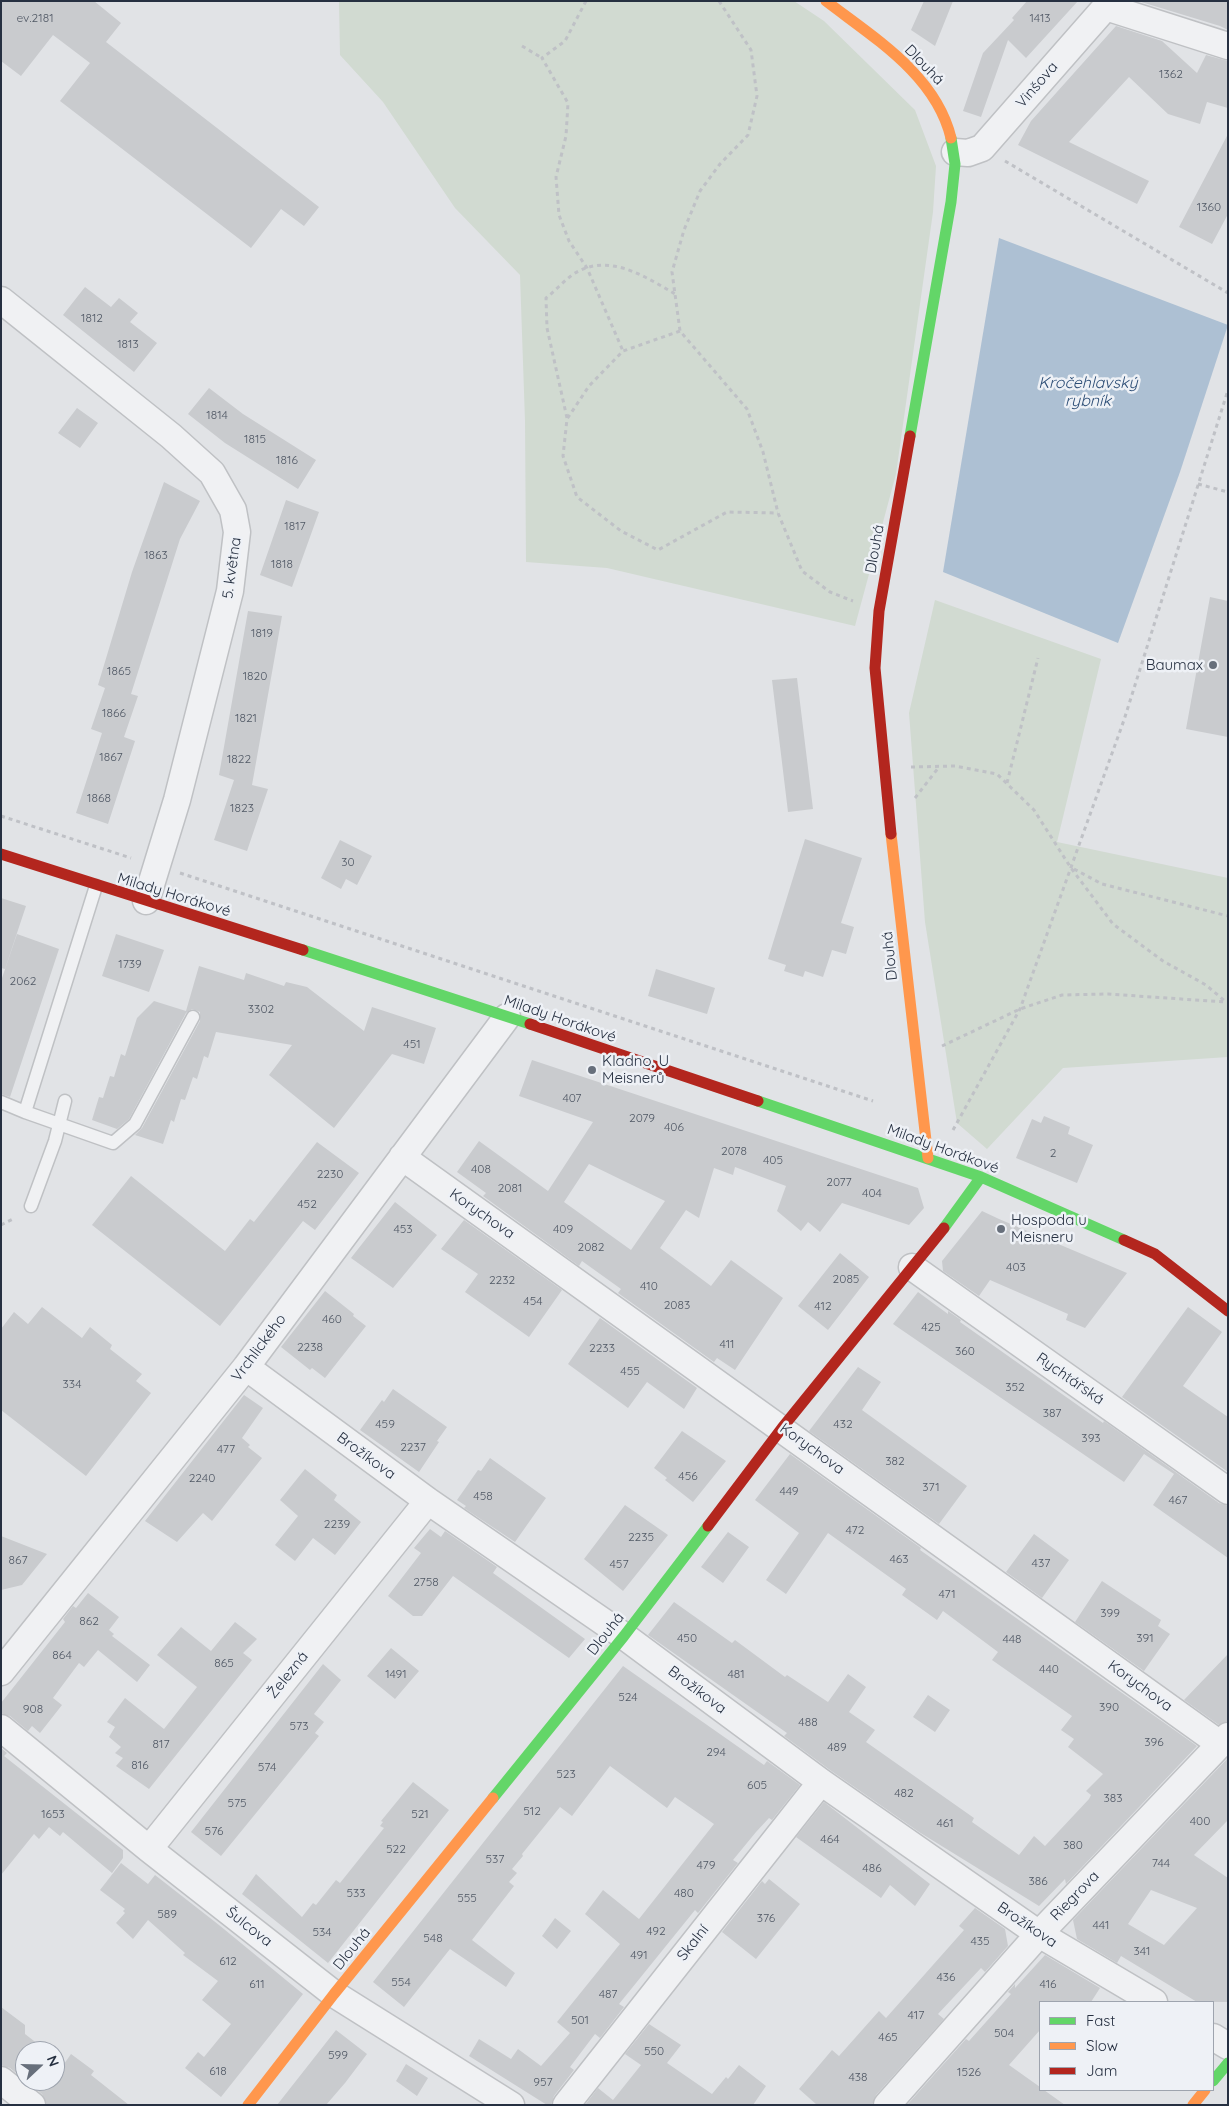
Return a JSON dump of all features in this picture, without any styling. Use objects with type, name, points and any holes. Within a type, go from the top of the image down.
[{"type":"street","name":"Dlouhá","points":[[826,1],[907,64],[931,90],[946,118],[955,152],[951,202],[879,611],[875,668],[884,768],[917,1058],[932,1160]]},
{"type":"street","points":[[1108,4],[1228,46]]},
{"type":"street","name":"Vinšova","points":[[982,148],[1108,4]]},
{"type":"street","points":[[955,152],[968,153],[982,148]]},
{"type":"street","name":"5. května","points":[[1,300],[171,436],[212,474],[233,510],[237,532],[230,591],[177,800],[146,902]]},
{"type":"street","name":"Milady Horákové","points":[[1,854],[146,902],[393,978],[981,1177],[1155,1254],[1228,1310]]},
{"type":"street","name":"Vrchlického","points":[[1,1672],[246,1367],[507,1017]]},
{"type":"street","name":"Korychova","points":[[402,1157],[1224,1740]]},
{"type":"street","name":"Dlouhá","points":[[248,2105],[334,1994],[624,1636],[782,1428],[953,1217],[981,1177]]},
{"type":"street","name":"Rychtářská","points":[[912,1268],[1228,1491]]},
{"type":"street","name":"Brožíkova","points":[[246,1367],[428,1501],[624,1636],[821,1782],[1039,1934],[1152,2001]]},
{"type":"street","name":"Železná","points":[[149,1848],[428,1501]]},
{"type":"street","name":"Šulcova","points":[[1,1728],[334,1994],[511,2105]]},
{"type":"street","name":"Riegrova","points":[[887,2105],[1039,1934],[1224,1740]]},
{"type":"street","name":"Skalní","points":[[566,2105],[821,1782]]},
{"type":"street","points":[[1214,2038],[1228,2046]]},
{"type":"street","points":[[1214,2080],[1228,2063]]},
{"type":"street","points":[[1,2080],[32,2105]]},
{"type":"street","points":[[1193,2105],[1204,2091]]},
{"type":"lane","points":[[25,1112],[96,886]]},
{"type":"lane","points":[[1,1102],[59,1126],[113,1144],[135,1124],[193,1018]]},
{"type":"lane","points":[[31,1206],[59,1126],[64,1101]]},
{"type":"path","points":[[542,58],[565,41],[586,1]]},
{"type":"path","points":[[719,1],[750,50],[757,96],[748,135],[720,164],[700,191],[684,230],[672,272],[680,331],[747,409],[763,452],[778,513],[802,571],[830,592],[879,611]]},
{"type":"path","points":[[522,46],[542,58],[568,103],[566,136],[556,177],[559,215],[569,241],[587,268],[623,351]]},
{"type":"path","points":[[982,148],[1228,294]]},
{"type":"path","points":[[675,294],[640,274],[610,264],[587,268],[573,275],[546,298],[547,328],[567,419],[563,456],[576,497],[621,531],[658,550],[727,512],[778,513]]},
{"type":"path","points":[[567,419],[590,386],[623,351],[680,331]]},
{"type":"path","points":[[932,1160],[1020,1009],[1124,720],[1228,390]]},
{"type":"path","points":[[1198,484],[1228,492]]},
{"type":"path","points":[[1007,783],[1038,658]]},
{"type":"path","points":[[884,768],[955,766],[997,774],[1034,810],[1071,868],[1114,924],[1163,961],[1206,984],[1227,1002]]},
{"type":"path","points":[[1,816],[132,859]]},
{"type":"path","points":[[1071,868],[1102,884],[1228,916]]},
{"type":"path","points":[[181,874],[873,1101]]},
{"type":"path","points":[[917,1058],[1020,1009],[1062,995],[1108,994],[1227,1002]]},
{"type":"path","points":[[1,1225],[13,1219]]},
{"type":"shaded area","points":[[339,1],[794,1],[824,21],[915,110],[936,166],[933,212],[896,474],[855,626],[607,568],[526,562],[525,421],[520,275],[455,208],[383,102],[340,55]]},
{"type":"shaded area","points":[[935,600],[1101,659],[1057,842],[1228,878],[1228,1057],[1063,1068],[987,1149],[957,1123],[925,922],[909,713]]},
{"type":"water","name":"Kročehlavský rybník","points":[[999,238],[1228,325],[1180,472],[1118,643],[943,572]]},
{"type":"building","points":[[1,1],[94,1],[121,23],[106,42],[319,207],[304,226],[281,209],[251,248],[60,101],[90,63],[53,35],[21,76],[1,61]]},
{"type":"building","points":[[924,1],[953,1],[935,46],[911,30]]},
{"type":"building","points":[[1027,1],[1078,1],[1026,58],[1008,40],[981,117],[963,111],[983,53],[1014,20],[1012,18]]},
{"type":"building","points":[[1138,1],[1228,1],[1228,30],[1220,26]]},
{"type":"building","points":[[1116,26],[1162,41],[1197,73],[1206,55],[1228,61],[1228,108],[1207,102],[1200,124],[1168,114],[1129,77],[1069,142],[1149,181],[1137,204],[1018,145],[1031,121]]},
{"type":"building","points":[[1228,134],[1228,214],[1212,244],[1179,227]]},
{"type":"building","points":[[85,287],[111,307],[119,298],[138,313],[130,322],[157,343],[134,372],[63,315]]},
{"type":"building","points":[[209,388],[243,414],[316,460],[298,489],[225,443],[188,414]]},
{"type":"building","points":[[77,408],[98,423],[80,448],[58,433]]},
{"type":"building","points":[[164,482],[200,501],[180,539],[131,694],[138,696],[124,737],[135,741],[108,824],[76,813],[102,733],[91,729],[105,688],[98,685],[132,572]]},
{"type":"building","points":[[286,500],[319,512],[292,587],[260,575]]},
{"type":"building","name":"Baumax","points":[[1210,597],[1228,601],[1228,737],[1186,729]]},
{"type":"building","points":[[248,611],[282,616],[252,785],[268,789],[247,851],[214,840],[234,780],[219,775]]},
{"type":"building","points":[[797,678],[813,809],[788,812],[772,680]]},
{"type":"building","points":[[805,839],[862,858],[841,923],[854,927],[846,954],[832,950],[823,977],[805,971],[803,977],[784,971],[786,965],[768,959]]},
{"type":"building","points":[[340,840],[372,856],[357,885],[346,879],[341,889],[321,878]]},
{"type":"building","points":[[1,898],[26,906],[5,969],[1,968]]},
{"type":"building","points":[[17,934],[59,949],[10,1097],[1,1094],[1,981]]},
{"type":"building","points":[[116,934],[164,950],[149,992],[102,976]]},
{"type":"building","points":[[199,966],[244,980],[246,973],[284,986],[286,982],[307,987],[364,1031],[372,1007],[436,1028],[424,1064],[392,1054],[334,1128],[269,1075],[292,1045],[216,1032],[208,1058],[204,1056],[197,1079],[193,1077],[185,1100],[181,1099],[174,1122],[171,1120],[163,1144],[135,1135],[142,1128],[200,1021],[200,1012],[192,1009],[186,1013],[129,1119],[117,1129],[92,1120],[99,1097],[103,1098],[110,1076],[114,1077],[121,1054],[125,1056],[137,1018],[154,1001],[186,1011]]},
{"type":"building","points":[[656,969],[715,988],[707,1014],[648,996]]},
{"type":"building","points":[[532,1060],[918,1188],[924,1208],[909,1225],[842,1203],[820,1232],[808,1222],[801,1231],[777,1211],[786,1186],[735,1167],[733,1175],[714,1168],[699,1218],[686,1210],[660,1248],[711,1286],[731,1260],[783,1298],[735,1370],[717,1358],[714,1362],[618,1293],[621,1289],[582,1261],[579,1266],[483,1196],[486,1193],[457,1172],[479,1141],[548,1191],[593,1122],[519,1096]],"holes":[[[589,1164],[665,1201],[631,1250],[564,1202]]]},
{"type":"building","points":[[1044,1116],[1070,1127],[1068,1134],[1093,1145],[1077,1183],[1016,1158],[1032,1119],[1041,1123]]},
{"type":"building","points":[[317,1142],[359,1173],[315,1230],[303,1221],[220,1326],[92,1225],[131,1176],[225,1251],[250,1219],[254,1222]]},
{"type":"building","points":[[395,1202],[437,1235],[393,1288],[351,1258]]},
{"type":"building","points":[[982,1211],[1127,1273],[1085,1328],[1066,1320],[1068,1314],[990,1280],[979,1296],[943,1271],[942,1261]]},
{"type":"building","points":[[464,1220],[562,1290],[529,1337],[465,1292],[478,1274],[441,1249]]},
{"type":"building","points":[[840,1253],[869,1277],[828,1330],[798,1306]]},
{"type":"building","points":[[325,1291],[366,1326],[325,1378],[312,1368],[310,1370],[281,1347]]},
{"type":"building","points":[[918,1292],[948,1314],[948,1311],[961,1320],[960,1322],[1103,1423],[1104,1421],[1219,1503],[1228,1506],[1228,1558],[1153,1505],[1174,1474],[1144,1454],[1124,1482],[893,1324]]},
{"type":"building","points":[[42,1307],[82,1338],[90,1327],[112,1345],[110,1349],[142,1374],[136,1381],[151,1393],[86,1476],[1,1410],[1,1329],[14,1312],[28,1324]]},
{"type":"building","points":[[1188,1307],[1222,1332],[1183,1386],[1228,1417],[1228,1472],[1122,1397]]},
{"type":"building","points":[[600,1318],[697,1388],[684,1409],[647,1382],[628,1408],[568,1364]]},
{"type":"building","points":[[858,1367],[881,1382],[862,1410],[967,1486],[939,1524],[809,1431]]},
{"type":"building","points":[[393,1389],[447,1427],[419,1472],[360,1430],[382,1400],[384,1402]]},
{"type":"building","points":[[244,1395],[263,1408],[242,1438],[250,1445],[248,1447],[262,1458],[212,1521],[203,1513],[177,1542],[145,1521]]},
{"type":"building","points":[[682,1431],[726,1461],[693,1502],[665,1480],[667,1478],[654,1468]]},
{"type":"building","points":[[790,1454],[921,1548],[920,1550],[1197,1746],[1066,1884],[1065,1879],[1039,1906],[919,1832],[784,1736],[787,1733],[648,1635],[674,1602],[732,1643],[735,1640],[785,1677],[787,1675],[828,1702],[848,1674],[866,1687],[849,1712],[875,1730],[866,1742],[974,1818],[972,1822],[1019,1855],[1034,1836],[1045,1846],[1089,1799],[1091,1795],[1086,1791],[1103,1774],[1068,1747],[1074,1739],[1061,1730],[1072,1716],[992,1660],[998,1652],[943,1611],[937,1620],[902,1595],[906,1589],[828,1533],[786,1594],[766,1580],[799,1533],[755,1500]]},
{"type":"building","points":[[490,1458],[546,1498],[515,1542],[464,1508],[466,1506],[457,1500],[478,1470],[481,1471]]},
{"type":"building","points":[[305,1469],[337,1495],[334,1500],[361,1522],[335,1555],[313,1538],[295,1561],[275,1545],[298,1516],[280,1500]]},
{"type":"building","points":[[625,1505],[668,1535],[623,1591],[584,1559]]},
{"type":"building","points":[[430,1529],[441,1537],[445,1531],[497,1567],[493,1573],[585,1639],[569,1658],[453,1576],[422,1616],[413,1616],[388,1596],[421,1553],[414,1548]]},
{"type":"building","points":[[728,1532],[749,1547],[723,1583],[701,1567]]},
{"type":"building","points":[[1034,1534],[1069,1560],[1042,1598],[1006,1572]]},
{"type":"building","points":[[1,1536],[47,1554],[22,1585],[1,1590]]},
{"type":"building","points":[[1102,1581],[1161,1620],[1158,1626],[1170,1634],[1144,1671],[1075,1622]]},
{"type":"building","points":[[88,1593],[119,1617],[109,1630],[114,1634],[112,1636],[150,1665],[137,1682],[98,1650],[84,1667],[79,1663],[53,1698],[62,1705],[40,1733],[32,1726],[28,1731],[10,1716],[1,1713],[1,1703],[65,1622],[63,1619],[73,1606],[76,1608]]},
{"type":"building","points":[[235,1622],[257,1639],[243,1653],[252,1660],[149,1789],[116,1766],[123,1758],[115,1753],[121,1747],[109,1737],[115,1727],[107,1722],[125,1698],[164,1729],[197,1687],[157,1655],[181,1627],[211,1651]]},
{"type":"building","points":[[391,1648],[419,1671],[395,1699],[367,1676]]},
{"type":"building","points":[[1228,1654],[1228,1721],[1219,1725],[1184,1700]]},
{"type":"building","points":[[323,1664],[341,1680],[314,1714],[324,1722],[315,1733],[319,1736],[221,1856],[191,1832]]},
{"type":"building","points":[[623,1666],[764,1765],[767,1761],[800,1785],[772,1820],[769,1818],[756,1832],[733,1860],[738,1863],[698,1913],[695,1910],[619,2004],[624,2007],[600,2038],[595,2034],[570,2067],[574,2070],[554,2096],[551,2105],[547,2105],[469,2056],[479,2039],[511,2059],[518,2049],[541,2066],[570,2033],[557,2022],[620,1944],[585,1914],[603,1890],[639,1919],[714,1824],[675,1797],[667,1808],[610,1766],[572,1816],[560,1807],[522,1854],[523,1856],[512,1869],[517,1873],[509,1882],[514,1886],[472,1940],[515,1973],[506,1987],[450,1949],[404,2007],[373,1982]]},
{"type":"building","points":[[928,1695],[950,1710],[935,1732],[913,1717]]},
{"type":"building","points":[[1,1748],[7,1753],[4,1756],[123,1850],[123,1858],[112,1873],[63,1832],[60,1836],[49,1827],[39,1839],[34,1834],[1,1875]]},
{"type":"building","points":[[1228,1758],[1228,1820],[1194,1855],[1228,1878],[1228,2002],[1195,2001],[1121,1956],[1117,1963],[1077,1939],[1073,1920]],"holes":[[[1151,1890],[1197,1908],[1164,1945],[1128,1924]]]},
{"type":"building","points":[[413,1782],[449,1810],[328,1963],[242,1894],[256,1874],[302,1917],[313,1903],[316,1905],[336,1880],[340,1883],[384,1828],[380,1826],[383,1822],[381,1821]]},
{"type":"building","points":[[824,1802],[930,1884],[915,1906],[890,1885],[881,1898],[796,1837]]},
{"type":"building","points":[[121,1863],[148,1884],[155,1875],[303,1994],[221,2097],[185,2068],[198,2052],[204,2057],[231,2024],[202,2000],[218,1981],[183,1955],[185,1953],[148,1920],[133,1939],[116,1923],[125,1913],[123,1911],[125,1909],[100,1890]]},
{"type":"building","points":[[769,1879],[800,1904],[756,1959],[722,1932],[762,1881],[765,1884]]},
{"type":"building","points":[[975,1908],[1005,1929],[1008,1946],[985,1972],[981,1968],[938,2014],[944,2019],[876,2095],[872,2105],[817,2105],[799,2089],[832,2050],[839,2056],[879,2011],[886,2018],[964,1930],[959,1926]]},
{"type":"building","points":[[555,1918],[571,1931],[557,1949],[542,1936]]},
{"type":"building","points":[[1045,1955],[1100,1988],[1092,2001],[1039,2001],[1039,2031],[1009,2065],[1039,2086],[1039,2091],[1045,2091],[1065,2105],[907,2105],[966,2039],[969,2041],[1011,1994],[1008,1992],[1015,1984],[1015,1988]]},
{"type":"building","points":[[1,2007],[25,2025],[25,2034],[34,2041],[15,2041],[15,2072],[1,2065]]},
{"type":"building","points":[[649,2024],[681,2045],[667,2063],[712,2094],[739,2065],[766,2086],[753,2105],[585,2105],[598,2088],[613,2100],[641,2065],[625,2054]]},
{"type":"building","points":[[336,2030],[367,2054],[345,2083],[326,2105],[277,2105]]},
{"type":"building","points":[[71,2054],[94,2071],[91,2075],[129,2105],[47,2105],[42,2094],[38,2091],[65,2091],[65,2063]]},
{"type":"building","points":[[406,2064],[428,2078],[417,2096],[396,2081]]},
{"type":"traffic: fast","points":[[910,436],[951,202],[955,164],[951,138]]},
{"type":"traffic: fast","points":[[303,950],[530,1024]]},
{"type":"traffic: fast","points":[[758,1101],[981,1177],[1124,1240]]},
{"type":"traffic: fast","points":[[944,1228],[981,1177]]},
{"type":"traffic: fast","points":[[493,1798],[624,1636],[708,1526]]},
{"type":"traffic: fast","points":[[1214,2080],[1228,2063]]},
{"type":"traffic: slow","points":[[826,1],[883,44],[918,77],[932,95],[943,116],[951,138]]},
{"type":"traffic: slow","points":[[891,834],[928,1158]]},
{"type":"traffic: slow","points":[[248,2105],[334,1994],[493,1798]]},
{"type":"traffic: slow","points":[[1193,2105],[1204,2091]]},
{"type":"traffic: jam","points":[[891,834],[875,668],[879,611],[910,436]]},
{"type":"traffic: jam","points":[[1,854],[303,950]]},
{"type":"traffic: jam","points":[[530,1024],[758,1101]]},
{"type":"traffic: jam","points":[[708,1526],[782,1428],[944,1228]]},
{"type":"traffic: jam","points":[[1124,1240],[1155,1254],[1228,1311]]},
{"type":"place","name":"Baumax","points":[[1213,665]]},
{"type":"place","name":"Kladno, U Meisnerů","points":[[592,1070]]},
{"type":"place","name":"Hospoda u Meisneru","points":[[1001,1229]]}]
